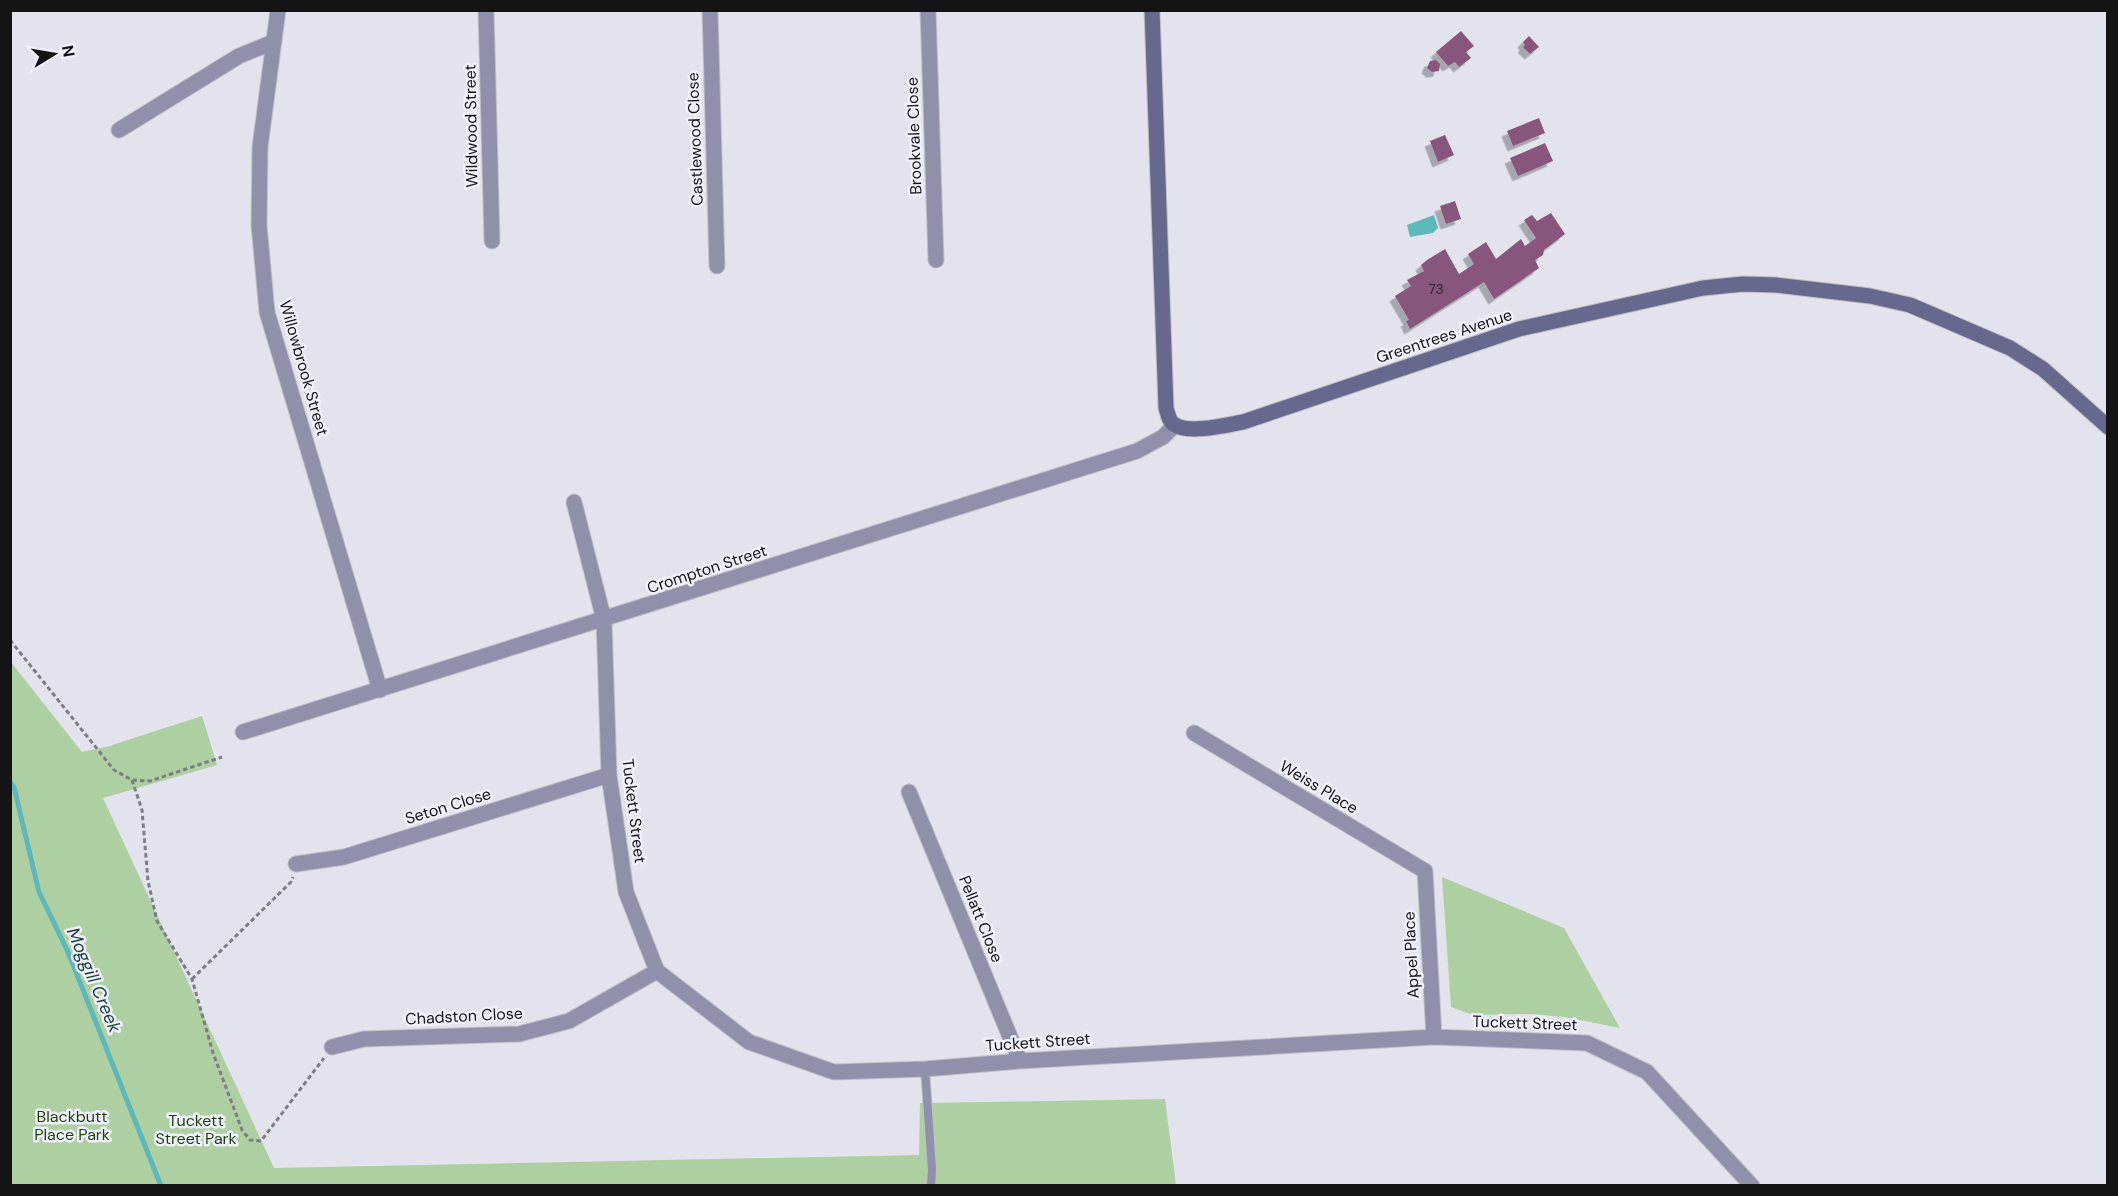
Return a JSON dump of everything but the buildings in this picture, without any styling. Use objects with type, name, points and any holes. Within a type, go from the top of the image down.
[{"type":"street","name":"Willowbrook Street","points":[[278,10],[260,147],[260,225],[267,312],[380,690]]},
{"type":"street","name":"Wildwood Street","points":[[486,10],[492,241]]},
{"type":"street","name":"Castlewood Close","points":[[710,10],[717,266]]},
{"type":"street","name":"Brookvale Close","points":[[928,10],[936,260]]},
{"type":"street","points":[[1152,10],[1166,408],[1169,419],[1175,426]]},
{"type":"street","points":[[120,130],[239,56],[273,42]]},
{"type":"street","name":"Greentrees Avenue","points":[[1175,426],[1198,430],[1243,422],[1519,329],[1703,288],[1743,284],[1776,285],[1870,296],[1910,305],[2018,353],[2043,369],[2108,427]]},
{"type":"street","name":"Crompton Street","points":[[243,732],[1137,451],[1163,437],[1175,426]]},
{"type":"street","name":"Tuckett Street","points":[[574,502],[604,620],[609,776],[626,891],[657,971],[749,1042],[834,1072],[926,1069],[1020,1061],[1434,1037],[1587,1043],[1647,1072],[1752,1185]]},
{"type":"street","name":"Weiss Place","points":[[1194,733],[1425,871]]},
{"type":"street","name":"Seton Close","points":[[296,864],[344,857],[609,776]]},
{"type":"street","name":"Pellatt Close","points":[[909,792],[1020,1061]]},
{"type":"street","name":"Appel Place","points":[[1425,871],[1434,1037]]},
{"type":"street","name":"Chadston Close","points":[[332,1047],[364,1039],[519,1034],[569,1021],[657,971]]},
{"type":"lane","points":[[926,1069],[931,1185]]},
{"type":"path","points":[[10,640],[114,770],[132,780],[150,781],[222,757]]},
{"type":"path","points":[[132,780],[142,810],[148,881],[157,921],[192,979],[213,1053],[242,1130],[250,1140],[261,1141],[332,1047]]},
{"type":"path","points":[[192,979],[291,882],[296,864]]},
{"type":"green space","name":"Tuckett Street Park","points":[[10,661],[82,752],[106,747],[202,716],[217,765],[103,798],[274,1168],[919,1155],[920,1103],[1165,1099],[1176,1185],[11,1185]]},
{"type":"green space","points":[[1442,877],[1564,928],[1620,1028],[1564,1017],[1532,1014],[1473,1015],[1451,1007]]},
{"type":"water","points":[[1434,215],[1438,228],[1433,233],[1410,237],[1407,225]]},
{"type":"waterway","name":"Moggill Creek","points":[[10,782],[14,787],[39,892],[68,952],[161,1186]]},
{"type":"park label","name":"Blackbutt Place Park","points":[[72,1125]]}]
